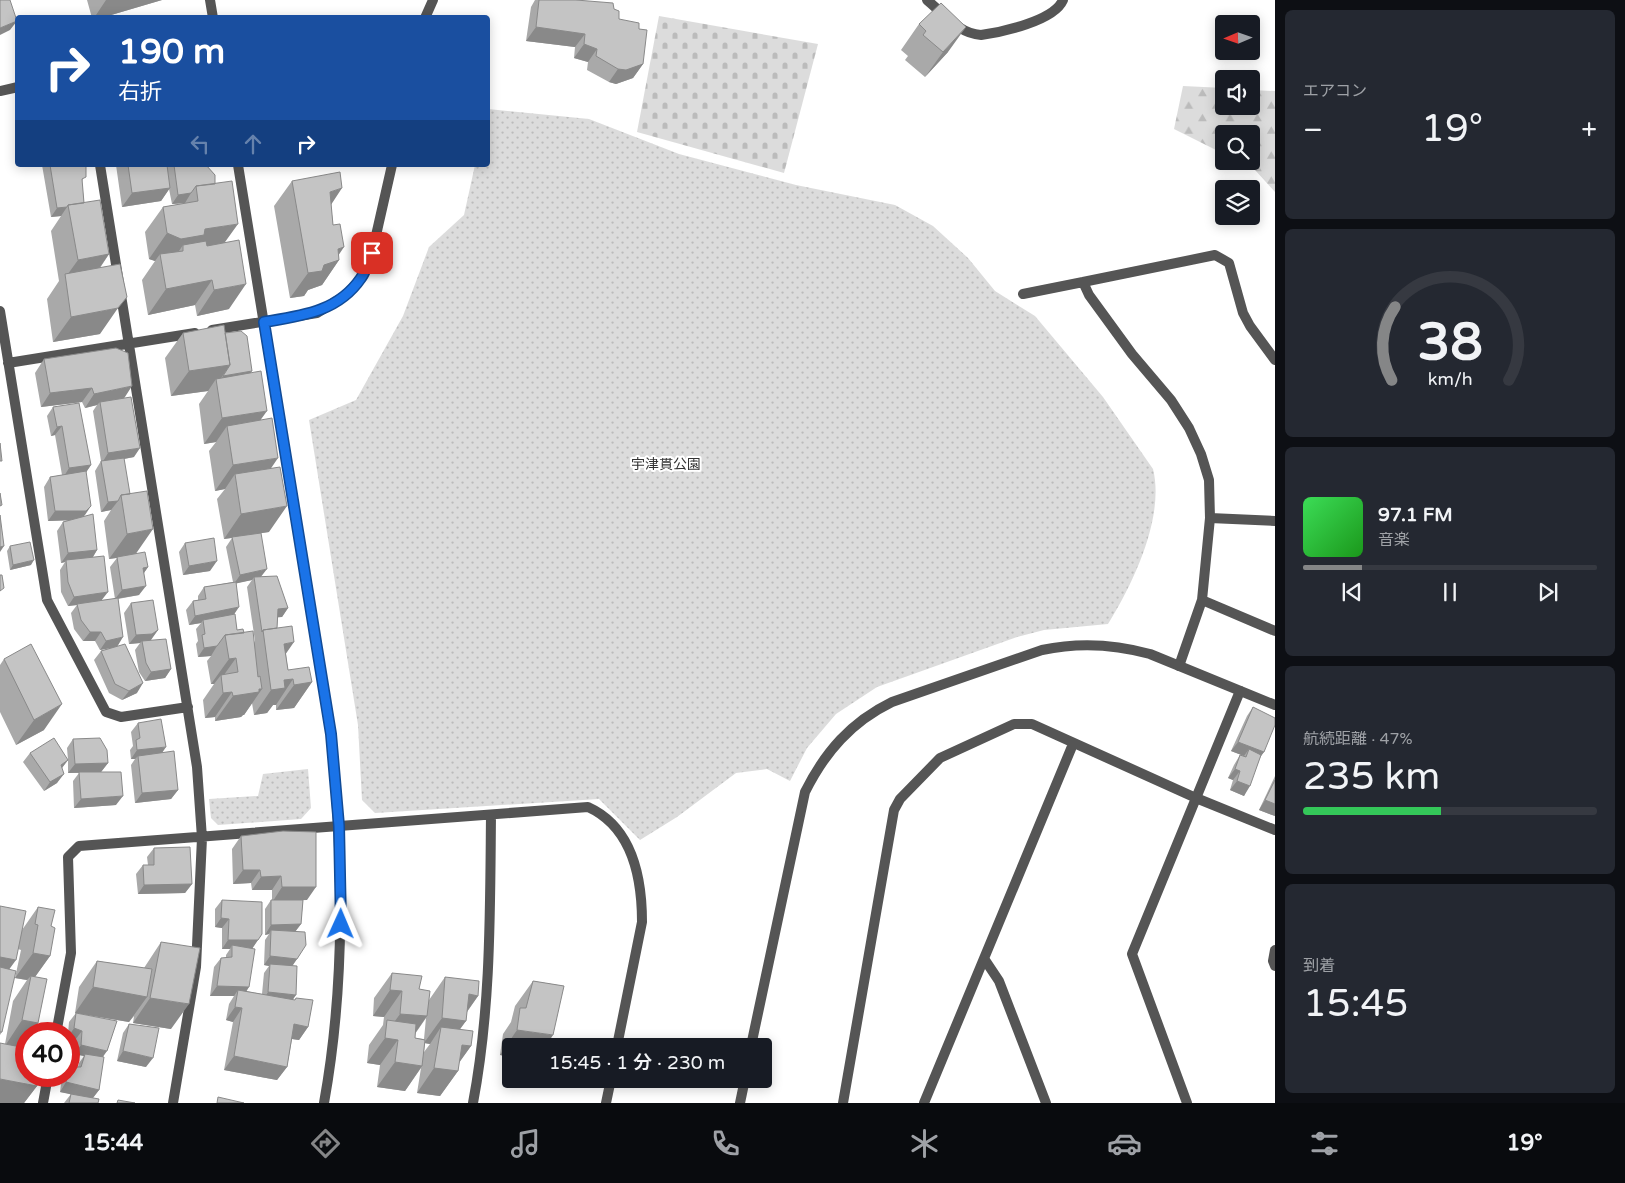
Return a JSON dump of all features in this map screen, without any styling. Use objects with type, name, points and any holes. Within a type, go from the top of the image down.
[{"type":"street","points":[[210,0],[212,15]]},
{"type":"street","points":[[426,15],[433,0]]},
{"type":"street","points":[[927,0],[960,28],[973,34],[981,35],[1046,17],[1058,9],[1063,0]]},
{"type":"street","points":[[0,91],[15,88]]},
{"type":"street","points":[[100,167],[197,767],[202,838],[196,967],[173,1103]]},
{"type":"street","points":[[238,167],[331,734],[339,826],[341,906],[335,1020],[324,1103]]},
{"type":"street","points":[[8,364],[317,313],[346,295],[361,278],[372,253],[392,167]]},
{"type":"street","points":[[1023,294],[1215,254],[1229,263],[1238,297],[1250,326],[1275,360]]},
{"type":"street","points":[[1083,282],[1088,295],[1132,354],[1171,400],[1189,428],[1201,454],[1209,480],[1210,518],[1202,600],[1179,666]]},
{"type":"street","points":[[0,311],[47,600],[102,708],[110,714],[122,717],[188,707]]},
{"type":"street","points":[[1210,518],[1275,521]]},
{"type":"street","points":[[1202,600],[1275,631]]},
{"type":"street","points":[[753,1038],[805,792],[820,764],[848,731],[877,709],[892,702],[1036,652],[1063,646],[1098,645],[1130,648],[1275,705]]},
{"type":"street","points":[[1186,1103],[1132,954],[1240,691]]},
{"type":"street","points":[[843,1103],[894,810],[900,798],[940,758],[1014,724],[1032,724],[1196,798],[1275,830]]},
{"type":"street","points":[[924,1103],[1073,744]]},
{"type":"street","points":[[58,1022],[71,953],[68,857],[79,846],[588,807],[601,812],[629,845],[633,855],[642,922],[619,1038]]},
{"type":"street","points":[[473,1103],[486,1005],[490,941],[491,815]]},
{"type":"street","points":[[1275,950],[1273,961],[1275,966]]},
{"type":"street","points":[[984,960],[999,981],[1046,1103]]},
{"type":"street","points":[[42,1103],[46,1087]]},
{"type":"street","points":[[606,1103],[608,1088]]},
{"type":"street","points":[[740,1103],[743,1088]]},
{"type":"green space","points":[[659,16],[818,44],[784,173],[637,132]]},
{"type":"green space","points":[[1183,86],[1215,88],[1215,115],[1260,115],[1260,90],[1275,91],[1275,192],[1255,170],[1260,170],[1260,125],[1215,125],[1215,150],[1174,129]]},
{"type":"green space","name":"宇津貫公園","points":[[490,109],[589,119],[679,154],[796,185],[895,205],[933,226],[968,258],[995,291],[1035,316],[1103,397],[1153,469],[1156,488],[1151,529],[1136,570],[1118,608],[1108,624],[1044,630],[1017,637],[877,687],[836,714],[807,748],[790,781],[767,769],[736,773],[677,817],[640,840],[599,799],[375,813],[362,800],[358,725],[309,420],[356,400],[403,316],[429,247],[464,215],[475,167],[490,167]]},
{"type":"green space","points":[[308,769],[311,808],[301,819],[218,825],[211,818],[209,799],[258,796],[263,774]]},
{"type":"building","points":[[0,0],[10,0],[15,15],[15,22],[0,28]]},
{"type":"building","points":[[539,0],[613,3],[614,9],[619,11],[619,19],[639,23],[639,29],[647,30],[643,64],[626,70],[618,69],[596,56],[597,49],[584,44],[585,34],[536,27]]},
{"type":"building","points":[[941,3],[966,27],[943,52],[923,35],[926,31],[919,24]]},
{"type":"building","points":[[50,167],[86,167],[86,177],[82,179],[84,203],[57,208]]},
{"type":"building","points":[[128,167],[167,167],[170,188],[132,193]]},
{"type":"building","points":[[174,167],[208,167],[215,175],[215,184],[196,186],[191,193],[178,195]]},
{"type":"building","points":[[340,172],[342,188],[330,192],[333,225],[340,224],[344,247],[338,249],[339,260],[324,265],[322,271],[308,273],[292,181]]},
{"type":"building","points":[[232,181],[238,224],[205,229],[204,235],[181,239],[167,233],[163,207],[198,201],[196,186]]},
{"type":"building","points":[[100,200],[109,254],[78,260],[68,205]]},
{"type":"building","points":[[239,240],[246,284],[214,290],[212,280],[166,289],[160,254],[183,251],[183,245],[206,241],[207,246]]},
{"type":"building","points":[[120,264],[127,297],[118,308],[71,317],[65,274]]},
{"type":"building","points":[[224,325],[230,365],[189,371],[183,333]]},
{"type":"building","points":[[241,331],[247,336],[252,371],[223,376],[230,365],[225,333]]},
{"type":"building","points":[[116,348],[128,353],[132,386],[94,394],[92,388],[50,393],[44,359]]},
{"type":"building","points":[[261,371],[267,411],[222,418],[216,379]]},
{"type":"building","points":[[131,397],[140,448],[108,453],[100,402]]},
{"type":"building","points":[[79,403],[91,465],[69,468],[62,426],[57,427],[53,407]]},
{"type":"building","points":[[272,418],[278,458],[233,465],[227,426]]},
{"type":"building","points":[[0,443],[2,461],[0,461]]},
{"type":"building","points":[[124,458],[130,494],[121,495],[118,501],[108,502],[101,461]]},
{"type":"building","points":[[280,467],[287,506],[241,514],[235,474]]},
{"type":"building","points":[[86,471],[91,506],[86,511],[55,511],[50,477]]},
{"type":"building","points":[[147,491],[153,529],[127,534],[121,495]]},
{"type":"building","points":[[93,514],[97,550],[68,553],[63,522]]},
{"type":"building","points":[[0,515],[4,546],[0,547]]},
{"type":"building","points":[[261,533],[267,569],[240,575],[232,537]]},
{"type":"building","points":[[214,538],[217,561],[189,566],[185,543]]},
{"type":"building","points":[[30,542],[34,560],[13,565],[10,546]]},
{"type":"building","points":[[145,552],[148,567],[143,568],[146,586],[122,590],[117,557]]},
{"type":"building","points":[[104,556],[108,592],[74,597],[68,582],[66,560]]},
{"type":"building","points":[[0,575],[2,575],[4,588],[0,591]]},
{"type":"building","points":[[277,576],[288,608],[278,609],[277,628],[263,630],[262,632],[254,577]]},
{"type":"building","points":[[236,582],[239,607],[195,616],[193,601],[206,599],[204,587]]},
{"type":"building","points":[[118,598],[123,637],[106,641],[101,632],[90,632],[81,620],[77,604]]},
{"type":"building","points":[[153,600],[158,630],[152,634],[136,635],[131,603]]},
{"type":"building","points":[[235,614],[237,630],[243,629],[244,633],[225,635],[217,646],[204,648],[202,635],[205,634],[203,620]]},
{"type":"building","points":[[292,626],[294,642],[284,644],[288,670],[309,667],[312,682],[294,685],[293,679],[284,680],[285,688],[271,690],[263,630]]},
{"type":"building","points":[[253,631],[258,677],[260,676],[262,689],[259,689],[259,692],[233,696],[232,692],[223,693],[221,675],[238,672],[236,658],[229,659],[225,635]]},
{"type":"building","points":[[166,639],[171,669],[151,672],[146,663],[142,641]]},
{"type":"building","points":[[31,644],[62,704],[34,720],[4,659]]},
{"type":"building","points":[[125,644],[143,683],[129,691],[115,684],[101,651]]},
{"type":"building","points":[[1253,707],[1275,718],[1275,725],[1264,752],[1238,742]]},
{"type":"building","points":[[161,719],[166,747],[137,750],[136,740],[140,738],[138,723]]},
{"type":"building","points":[[54,738],[68,760],[61,765],[64,774],[50,782],[30,753]]},
{"type":"building","points":[[100,738],[107,750],[108,763],[75,764],[73,739]]},
{"type":"building","points":[[1249,749],[1261,755],[1250,786],[1237,781],[1240,771],[1235,769],[1240,755],[1246,757]]},
{"type":"building","points":[[174,751],[178,790],[142,793],[138,756]]},
{"type":"building","points":[[79,772],[121,772],[123,796],[81,799]]},
{"type":"building","points":[[1275,780],[1275,804],[1265,800]]},
{"type":"building","points":[[283,831],[316,832],[316,887],[282,887],[281,876],[261,877],[260,870],[243,870],[241,836]]},
{"type":"building","points":[[190,847],[192,884],[144,885],[143,865],[154,865],[154,848]]},
{"type":"building","points":[[222,900],[262,902],[262,934],[258,940],[228,940],[229,919],[221,918]]},
{"type":"building","points":[[271,900],[303,900],[301,924],[271,925]]},
{"type":"building","points":[[0,906],[26,911],[16,960],[0,957]]},
{"type":"building","points":[[38,907],[55,910],[51,926],[55,928],[50,956],[33,953],[38,925],[35,924]]},
{"type":"building","points":[[271,930],[305,932],[306,945],[297,959],[270,956]]},
{"type":"building","points":[[161,942],[200,948],[189,1004],[150,998]]},
{"type":"building","points":[[232,945],[255,949],[249,987],[217,986],[221,958],[232,957]]},
{"type":"building","points":[[97,961],[152,969],[147,997],[93,987]]},
{"type":"building","points":[[270,964],[297,966],[296,995],[268,992]]},
{"type":"building","points":[[0,967],[16,971],[2,1032],[0,1032]]},
{"type":"building","points":[[392,973],[422,976],[419,989],[430,991],[427,1016],[400,1014],[402,991],[390,990]]},
{"type":"building","points":[[31,976],[47,979],[38,1022],[22,1020]]},
{"type":"building","points":[[445,977],[479,981],[478,996],[469,994],[466,1021],[442,1018]]},
{"type":"building","points":[[533,981],[564,986],[553,1035],[517,1030],[520,1008],[526,1008]]},
{"type":"building","points":[[238,990],[295,1000],[296,998],[313,1000],[308,1027],[294,1024],[287,1067],[234,1056],[242,1008],[235,1007]]},
{"type":"building","points":[[76,1013],[117,1021],[107,1051],[81,1045],[82,1031],[80,1030],[80,1022],[75,1022]]},
{"type":"building","points":[[387,1020],[416,1024],[415,1038],[425,1040],[422,1066],[395,1062],[398,1040],[385,1038]]},
{"type":"building","points":[[129,1024],[159,1028],[153,1058],[123,1051]]},
{"type":"building","points":[[441,1027],[473,1031],[471,1046],[462,1045],[458,1071],[434,1068]]},
{"type":"building","points":[[0,1043],[15,1046],[15,1082],[0,1079]]},
{"type":"building","points":[[85,1054],[104,1057],[99,1090],[80,1085],[81,1067]]},
{"type":"building","points":[[71,1094],[99,1099],[98,1103],[69,1103]]},
{"type":"building","points":[[218,1097],[244,1103],[217,1103]]},
{"type":"building","points":[[118,1100],[135,1103],[117,1103]]},
{"type":"route","points":[[341,924],[339,826],[331,734],[264,322],[317,313],[331,306],[346,295],[361,278],[372,253]]}]
